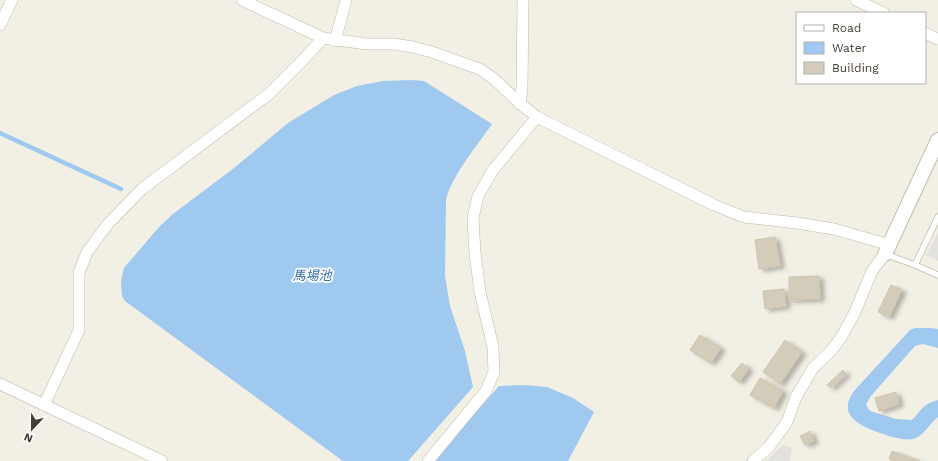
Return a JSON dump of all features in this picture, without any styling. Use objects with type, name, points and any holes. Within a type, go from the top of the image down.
[{"type":"street","points":[[0,25],[12,0]]},
{"type":"street","points":[[242,0],[323,38],[335,41],[367,44],[393,44],[432,52],[480,70],[494,79],[520,104],[537,117],[714,205],[744,217],[834,229],[887,249]]},
{"type":"street","points":[[335,41],[346,0]]},
{"type":"street","points":[[520,104],[522,88],[523,0]]},
{"type":"street","points":[[856,0],[882,12]]},
{"type":"street","points":[[926,33],[938,39]]},
{"type":"street","points":[[44,405],[79,330],[79,272],[87,252],[108,224],[142,189],[269,94],[323,38]]},
{"type":"street","points":[[428,461],[486,391],[494,372],[493,347],[480,292],[475,253],[473,218],[478,196],[493,170],[537,117]]},
{"type":"street","points":[[753,461],[769,447],[787,422],[796,397],[813,368],[831,351],[842,336],[855,312],[872,271],[887,249],[938,140]]},
{"type":"street","points":[[0,384],[162,461]]},
{"type":"lane","points":[[914,265],[938,217]]},
{"type":"lane","points":[[887,249],[914,265],[938,275]]},
{"type":"shaded area","points":[[938,233],[938,261],[926,255]]},
{"type":"shaded area","points":[[783,445],[792,448],[790,461],[766,461]]},
{"type":"water","name":"馬場池","points":[[383,81],[424,81],[492,124],[459,171],[446,200],[445,276],[450,306],[465,351],[473,387],[408,461],[343,461],[125,301],[122,296],[121,281],[124,268],[159,227],[173,214],[234,168],[288,123],[334,95],[357,86]]},
{"type":"water","points":[[915,328],[938,329],[938,348],[923,344],[915,346],[870,397],[866,405],[870,411],[896,419],[912,420],[925,406],[938,400],[938,417],[923,433],[913,439],[896,438],[865,427],[853,419],[849,413],[849,400],[854,391],[910,330]]},
{"type":"water","points":[[523,385],[547,387],[573,398],[594,412],[568,461],[433,461],[499,386]]},
{"type":"building","points":[[775,237],[780,266],[759,269],[755,240]]},
{"type":"building","points":[[819,276],[820,299],[789,300],[789,277]]},
{"type":"building","points":[[891,285],[902,290],[889,317],[878,312]]},
{"type":"building","points":[[784,289],[786,306],[765,309],[763,291]]},
{"type":"building","points":[[700,335],[721,348],[711,363],[690,350]]},
{"type":"building","points":[[785,340],[802,352],[780,384],[763,372]]},
{"type":"building","points":[[742,363],[749,369],[739,382],[731,376]]},
{"type":"building","points":[[843,370],[846,374],[831,388],[827,385]]},
{"type":"building","points":[[760,378],[783,391],[774,408],[750,395]]},
{"type":"building","points":[[896,392],[899,404],[879,411],[875,398]]},
{"type":"building","points":[[810,431],[814,441],[805,445],[800,436]]},
{"type":"building","points":[[892,451],[920,461],[894,461],[889,459]]},
{"type":"waterway","points":[[0,133],[121,189]]}]
